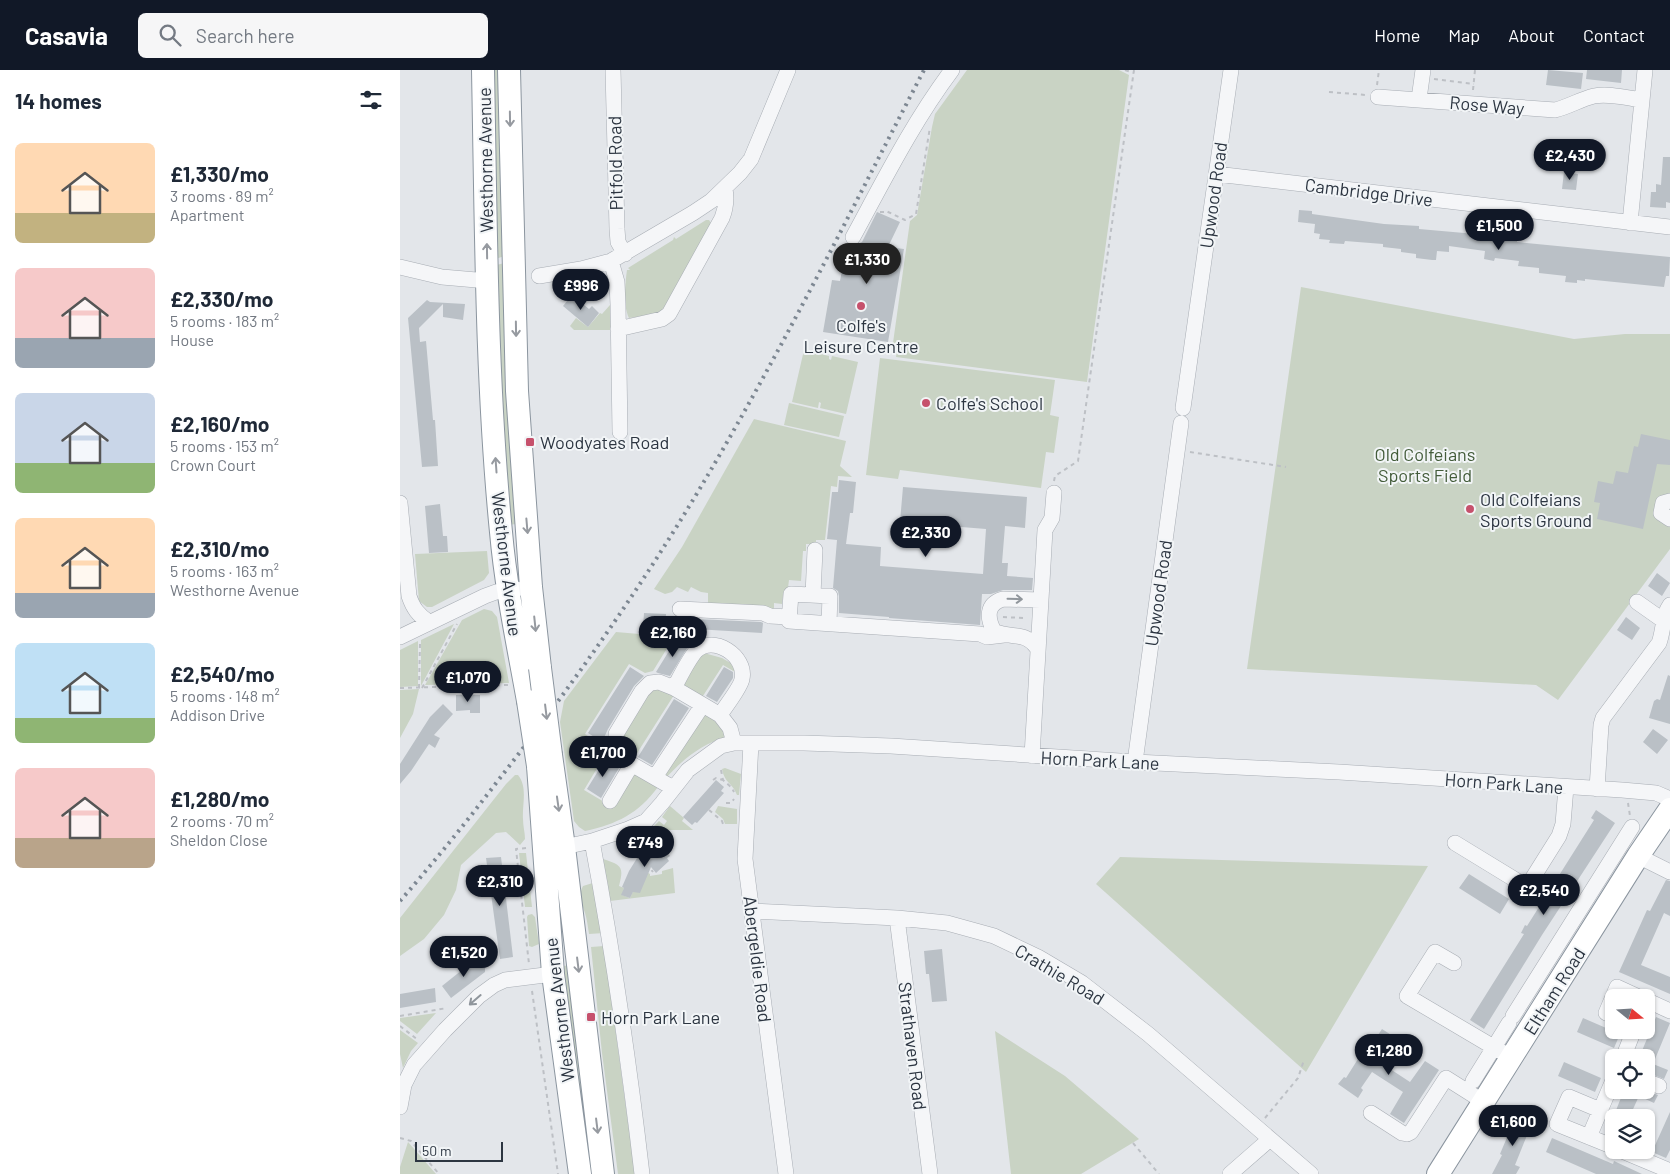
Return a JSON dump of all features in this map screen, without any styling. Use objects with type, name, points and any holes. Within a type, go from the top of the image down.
[{"type":"highway","name":"Westhorne Avenue","points":[[483,70],[488,281],[495,454],[501,532],[508,590],[528,701],[564,847],[603,1174]]},
{"type":"highway","name":"Westhorne Avenue","points":[[509,70],[517,391],[531,588],[540,668],[552,974],[580,1174]]},
{"type":"highway","name":"Eltham Road","points":[[1438,1174],[1484,1102],[1503,1052],[1587,918],[1629,857],[1670,809]]},
{"type":"street","name":"Pitfold Road","points":[[613,70],[616,229],[618,242],[625,254]]},
{"type":"street","points":[[539,276],[597,266],[611,261],[693,213],[725,189],[751,159],[788,70]]},
{"type":"street","points":[[853,237],[906,139],[952,70]]},
{"type":"street","name":"Upwood Road","points":[[1135,762],[1231,70]]},
{"type":"street","points":[[1630,223],[1646,70]]},
{"type":"street","points":[[1419,99],[1422,74]]},
{"type":"street","name":"Rose Way","points":[[1378,97],[1555,110],[1593,96],[1642,100]]},
{"type":"street","name":"Cambridge Drive","points":[[1216,174],[1670,227]]},
{"type":"street","points":[[618,329],[662,319],[669,314],[722,218],[726,208],[725,189]]},
{"type":"street","points":[[611,261],[616,282],[620,432]]},
{"type":"street","points":[[400,267],[442,277],[488,281]]},
{"type":"street","points":[[1032,756],[1045,530],[1052,518],[1054,493]]},
{"type":"street","points":[[1670,501],[1663,503],[1661,513],[1670,519]]},
{"type":"street","points":[[400,503],[409,596],[414,609],[420,617],[429,622]]},
{"type":"street","points":[[813,595],[815,550]]},
{"type":"street","points":[[400,637],[485,596],[508,590],[531,588]]},
{"type":"street","points":[[828,623],[830,596],[791,594],[789,621],[992,632],[1023,636],[1038,642]]},
{"type":"street","points":[[992,632],[989,616],[990,607],[994,603],[1003,599],[1040,600]]},
{"type":"street","points":[[1637,602],[1664,621]]},
{"type":"street","points":[[1597,789],[1603,718],[1659,643],[1663,633],[1666,610],[1670,605]]},
{"type":"street","points":[[680,609],[763,613],[770,616],[789,617]]},
{"type":"street","points":[[674,688],[696,651],[706,645],[721,648],[734,654],[742,666],[742,680],[720,715]]},
{"type":"street","points":[[673,788],[620,758],[616,748],[616,734],[642,691],[650,683],[659,682],[674,688],[720,715],[730,728],[734,743]]},
{"type":"street","points":[[655,777],[702,706]]},
{"type":"street","name":"Horn Park Lane","points":[[564,847],[592,841],[646,821],[688,770],[721,746],[734,743],[891,746],[1135,762],[1340,772],[1656,793],[1670,799]]},
{"type":"street","name":"Abergeldie Road","points":[[751,743],[746,859],[751,911],[786,1174]]},
{"type":"street","points":[[610,800],[632,764]]},
{"type":"street","points":[[1455,843],[1527,886],[1560,836],[1563,824],[1566,787]]},
{"type":"street","points":[[1631,821],[1629,857],[1670,872]]},
{"type":"street","points":[[592,841],[610,939],[630,1072],[642,1174]]},
{"type":"street","name":"Crathie Road","points":[[751,911],[896,918],[947,923],[994,936],[1074,978],[1148,1034],[1311,1174]]},
{"type":"street","name":"Strathaven Road","points":[[896,918],[930,1174]]},
{"type":"street","points":[[1454,964],[1428,949],[1407,996],[1503,1052]]},
{"type":"street","points":[[400,1107],[404,1085],[414,1065],[469,1005],[505,980],[552,974]]},
{"type":"street","points":[[1473,1080],[1503,1052],[1511,1019],[1545,985]]},
{"type":"street","points":[[1655,1004],[1670,1011]]},
{"type":"street","points":[[1371,1113],[1402,1133],[1411,1132],[1446,1078],[1484,1102]]},
{"type":"street","points":[[1600,1110],[1569,1097],[1558,1124],[1605,1144]]},
{"type":"street","points":[[1589,1137],[1605,1099]]},
{"type":"street","points":[[1230,1174],[1270,1139]]},
{"type":"street","points":[[1641,1159],[1670,1171]]},
{"type":"path","points":[[1054,493],[1055,476],[1078,461],[1134,72],[1125,70]]},
{"type":"path","points":[[1472,104],[1475,70]]},
{"type":"path","points":[[1422,74],[1474,84]]},
{"type":"path","points":[[1329,92],[1378,97]]},
{"type":"path","points":[[886,211],[905,220],[916,214],[931,121]]},
{"type":"path","points":[[892,214],[894,208]]},
{"type":"path","points":[[1178,451],[1286,467]]},
{"type":"path","points":[[994,603],[1002,616],[1024,618],[1038,642]]},
{"type":"path","points":[[420,688],[460,619]]},
{"type":"path","points":[[420,642],[420,688]]},
{"type":"path","points":[[400,688],[512,685]]},
{"type":"path","points":[[721,770],[723,780]]},
{"type":"path","points":[[713,780],[716,778],[723,780],[732,788],[735,797],[731,803],[726,803]]},
{"type":"path","points":[[1626,791],[1631,821]]},
{"type":"path","points":[[708,810],[722,821],[723,824]]},
{"type":"path","points":[[656,843],[658,835]]},
{"type":"path","points":[[657,840],[670,858]]},
{"type":"path","points":[[640,846],[646,852]]},
{"type":"path","name":"Westhorne Avenue","points":[[516,849],[530,977],[558,1174]]},
{"type":"path","points":[[637,852],[653,872]]},
{"type":"path","points":[[400,1016],[469,1005]]},
{"type":"path","points":[[400,1026],[429,1048]]},
{"type":"path","points":[[1257,1128],[1298,1078],[1304,1060]]},
{"type":"path","points":[[400,1138],[411,1141],[439,1174]]},
{"type":"path","points":[[1133,1143],[1159,1174]]},
{"type":"green space","points":[[491,70],[502,70],[505,256],[495,259]]},
{"type":"green space","points":[[967,70],[1119,70],[1129,75],[1087,382],[896,357],[897,350],[893,343],[910,221],[917,215],[935,114]]},
{"type":"green space","points":[[709,220],[711,223],[662,313],[629,318],[625,295],[627,270],[630,270],[628,268],[673,240],[674,237],[676,239]]},
{"type":"green space","points":[[505,263],[516,524],[507,525],[496,265]]},
{"type":"green space","name":"Old Colfeians Sports Field","points":[[1301,287],[1574,339],[1625,334],[1670,334],[1670,549],[1558,700],[1536,685],[1247,669]]},
{"type":"green space","points":[[610,305],[611,330],[574,330],[570,326],[576,318],[588,327]]},
{"type":"green space","points":[[804,350],[829,356],[831,360],[832,356],[858,362],[846,414],[820,408],[821,403],[819,402],[818,408],[792,402]]},
{"type":"green space","points":[[880,358],[1055,380],[1050,415],[1059,417],[1054,453],[1046,452],[1041,488],[900,470],[898,479],[866,475]]},
{"type":"green space","points":[[789,403],[844,416],[839,437],[784,425]]},
{"type":"green space","points":[[754,419],[846,441],[840,466],[852,477],[838,476],[837,487],[831,486],[825,540],[816,540],[816,544],[806,544],[806,551],[803,551],[801,581],[789,580],[787,595],[783,595],[782,604],[774,603],[774,611],[708,607],[708,593],[691,587],[688,592],[677,587],[672,592],[665,594],[654,589],[682,547]]},
{"type":"green space","points":[[487,551],[489,573],[484,580],[432,607],[427,607],[419,601],[415,554]]},
{"type":"green space","points":[[484,609],[492,611],[497,617],[509,683],[425,685],[462,620]]},
{"type":"green space","points":[[454,624],[421,686],[421,640]]},
{"type":"green space","points":[[616,632],[674,637],[653,671],[645,673],[629,664],[585,734],[603,746],[605,755],[584,790],[611,806],[634,771],[658,787],[635,811],[607,825],[585,831],[574,821],[560,722],[564,701]]},
{"type":"green space","points":[[418,641],[418,686],[400,687],[400,650]]},
{"type":"green space","points":[[704,653],[722,658],[734,665],[735,672],[723,665],[701,699],[679,687],[695,658]]},
{"type":"green space","points":[[656,688],[674,695],[634,758],[623,751],[623,734],[647,694]]},
{"type":"green space","points":[[419,689],[413,714],[400,738],[400,690]]},
{"type":"green space","points":[[704,712],[718,719],[726,737],[693,753],[666,778],[663,776]]},
{"type":"green space","points":[[725,768],[741,774],[739,795],[737,795],[725,778],[722,769]]},
{"type":"green space","points":[[515,775],[518,775],[523,785],[525,839],[520,845],[506,832],[496,833],[461,865],[456,890],[444,915],[424,939],[400,956],[400,918]]},
{"type":"green space","points":[[670,806],[684,818],[682,821],[693,830],[668,830],[669,835],[665,839],[654,826],[659,821],[664,825],[667,821],[662,817]]},
{"type":"green space","points":[[718,806],[737,809],[737,824],[725,824],[723,819],[715,812]]},
{"type":"green space","points":[[519,853],[526,853],[532,907],[525,907]]},
{"type":"green space","points":[[1120,857],[1428,866],[1306,1072],[1096,884]]},
{"type":"green space","points":[[603,859],[618,865],[620,868],[619,886],[624,888],[622,895],[630,898],[643,870],[650,874],[650,876],[662,874],[662,871],[673,868],[675,893],[610,901]]},
{"type":"green space","points":[[596,882],[604,933],[589,934],[581,893],[583,886]]},
{"type":"green space","points":[[532,914],[535,917],[539,944],[532,947],[529,946],[527,917]]},
{"type":"green space","points":[[604,946],[635,1174],[618,1174],[602,1053],[591,947]]},
{"type":"green space","points":[[572,965],[599,1174],[588,1174],[563,966]]},
{"type":"green space","points":[[436,1013],[417,1034],[400,1021],[400,1018]]},
{"type":"green space","points":[[400,1030],[418,1043],[411,1051],[403,1068],[400,1054]]},
{"type":"green space","points":[[995,1031],[1065,1076],[1139,1139],[1081,1174],[1011,1174]]},
{"type":"green space","points":[[408,1142],[436,1174],[400,1174],[400,1167]]},
{"type":"building","points":[[1548,70],[1583,73],[1581,89],[1546,85]]},
{"type":"building","points":[[1587,70],[1622,70],[1621,83],[1586,79]]},
{"type":"building","points":[[1663,157],[1670,157],[1670,203],[1666,202],[1666,208],[1650,207],[1651,192],[1656,192],[1656,184],[1661,185]]},
{"type":"building","points":[[1564,172],[1578,174],[1576,190],[1562,189]]},
{"type":"building","points":[[1299,210],[1312,211],[1312,214],[1384,224],[1419,226],[1419,229],[1487,235],[1517,240],[1517,242],[1670,257],[1669,276],[1666,276],[1664,287],[1585,279],[1585,281],[1577,280],[1577,283],[1565,282],[1566,276],[1539,273],[1539,268],[1518,266],[1519,261],[1495,258],[1494,261],[1484,259],[1485,251],[1449,246],[1449,252],[1437,251],[1436,260],[1432,260],[1416,258],[1416,254],[1401,252],[1401,249],[1383,247],[1383,244],[1345,241],[1344,244],[1329,243],[1330,240],[1319,239],[1320,234],[1314,233],[1315,224],[1298,222]]},
{"type":"building","name":"Colfe's Leisure Centre","points":[[877,212],[900,222],[888,247],[904,249],[888,342],[823,332],[832,280],[840,281],[847,244],[854,246],[862,242]]},
{"type":"building","points":[[572,295],[589,309],[592,306],[599,313],[588,327],[563,306]]},
{"type":"building","points":[[427,300],[430,302],[465,304],[463,320],[443,317],[443,304],[419,328],[420,342],[426,341],[438,466],[422,467],[408,318]]},
{"type":"building","points":[[1641,434],[1670,440],[1670,465],[1657,464],[1643,529],[1597,519],[1600,503],[1594,502],[1598,481],[1613,484],[1616,471],[1628,473],[1634,446],[1638,447]]},
{"type":"building","points":[[839,480],[856,482],[853,513],[850,513],[846,544],[881,547],[880,566],[983,574],[986,529],[900,522],[903,487],[1027,497],[1025,528],[1005,526],[1002,563],[1008,563],[1007,576],[1033,578],[1032,590],[1003,590],[991,594],[982,594],[980,625],[839,613],[838,591],[833,588],[837,540],[827,539],[832,492],[838,492]]},
{"type":"building","points":[[440,504],[443,536],[447,536],[448,552],[429,553],[425,506]]},
{"type":"building","points":[[1657,573],[1670,583],[1662,596],[1648,586]]},
{"type":"building","points":[[644,613],[666,614],[665,628],[643,627]]},
{"type":"building","points":[[1626,617],[1640,628],[1632,640],[1617,630]]},
{"type":"building","points":[[696,619],[761,622],[763,623],[762,633],[695,629]]},
{"type":"building","points":[[677,638],[689,645],[670,676],[656,672]]},
{"type":"building","points":[[630,667],[644,676],[634,686],[602,742],[588,733]]},
{"type":"building","points":[[724,667],[733,672],[733,678],[717,702],[706,696]]},
{"type":"building","points":[[1668,675],[1670,676],[1670,724],[1649,718],[1654,701],[1660,700]]},
{"type":"building","points":[[456,695],[480,695],[480,713],[470,713],[470,710],[456,711]]},
{"type":"building","points":[[674,699],[689,708],[652,765],[638,757]]},
{"type":"building","points":[[443,704],[453,714],[434,735],[440,738],[435,748],[429,744],[400,784],[400,764],[430,717]]},
{"type":"building","points":[[1653,729],[1668,740],[1657,754],[1643,742]]},
{"type":"building","points":[[608,755],[619,768],[601,798],[587,789]]},
{"type":"building","points":[[716,780],[724,787],[721,791],[724,793],[697,823],[695,822],[692,825],[683,817]]},
{"type":"building","points":[[1596,810],[1615,823],[1484,1029],[1470,1020],[1524,934],[1521,933],[1525,925],[1527,926],[1594,820],[1591,818]]},
{"type":"building","points":[[663,838],[669,843],[664,849],[670,856],[667,858],[669,861],[656,873],[651,867],[640,893],[633,892],[630,898],[621,895],[624,888],[622,887],[629,871],[639,855],[640,857]]},
{"type":"building","points":[[501,857],[513,957],[500,959],[486,858]]},
{"type":"building","points":[[1469,874],[1509,899],[1500,914],[1459,888]]},
{"type":"building","points":[[1666,880],[1670,881],[1670,916],[1664,913],[1641,965],[1670,977],[1670,994],[1619,972],[1647,910],[1650,911]]},
{"type":"building","points":[[942,949],[947,1001],[932,1002],[929,974],[926,974],[924,951]]},
{"type":"building","points":[[477,958],[485,968],[485,972],[451,998],[442,986]]},
{"type":"building","points":[[435,988],[436,1002],[400,1008],[400,994]]},
{"type":"building","points":[[1656,1017],[1670,1023],[1655,1059],[1655,1049],[1643,1049],[1647,1039],[1655,1039]]},
{"type":"building","points":[[1583,1018],[1605,1028],[1605,1039],[1618,1039],[1614,1048],[1577,1032]]},
{"type":"building","points":[[1382,1029],[1396,1038],[1381,1063],[1410,1082],[1425,1061],[1439,1070],[1404,1123],[1390,1114],[1403,1092],[1372,1072],[1361,1088],[1363,1090],[1358,1098],[1338,1084],[1344,1077],[1346,1078],[1363,1051],[1366,1053]]},
{"type":"building","points":[[1564,1062],[1601,1078],[1595,1092],[1558,1076]]},
{"type":"building","points":[[1655,1065],[1668,1070],[1664,1079],[1655,1076]]},
{"type":"building","points":[[1655,1094],[1658,1095],[1654,1103],[1645,1099],[1655,1099]]},
{"type":"building","points":[[1620,1099],[1638,1099],[1633,1109],[1617,1109]]},
{"type":"building","points":[[1670,1112],[1670,1150],[1666,1158],[1655,1153],[1655,1145]]},
{"type":"building","points":[[1516,1116],[1532,1123],[1515,1165],[1520,1167],[1516,1174],[1492,1174],[1502,1155],[1500,1154]]},
{"type":"building","points":[[1552,1138],[1613,1164],[1614,1161],[1642,1174],[1596,1174],[1546,1152]]},
{"type":"railway","points":[[400,901],[464,825],[529,741],[611,626],[663,548],[712,468],[767,370],[924,70]]},
{"type":"place","name":"Colfe's Leisure Centre","points":[[861,306]]},
{"type":"place","name":"Colfe's School","points":[[926,403]]},
{"type":"place","name":"Woodyates Road","points":[[530,442]]},
{"type":"place","name":"Old Colfeians Sports Ground","points":[[1470,509]]},
{"type":"place","name":"Horn Park Lane","points":[[591,1017]]}]
